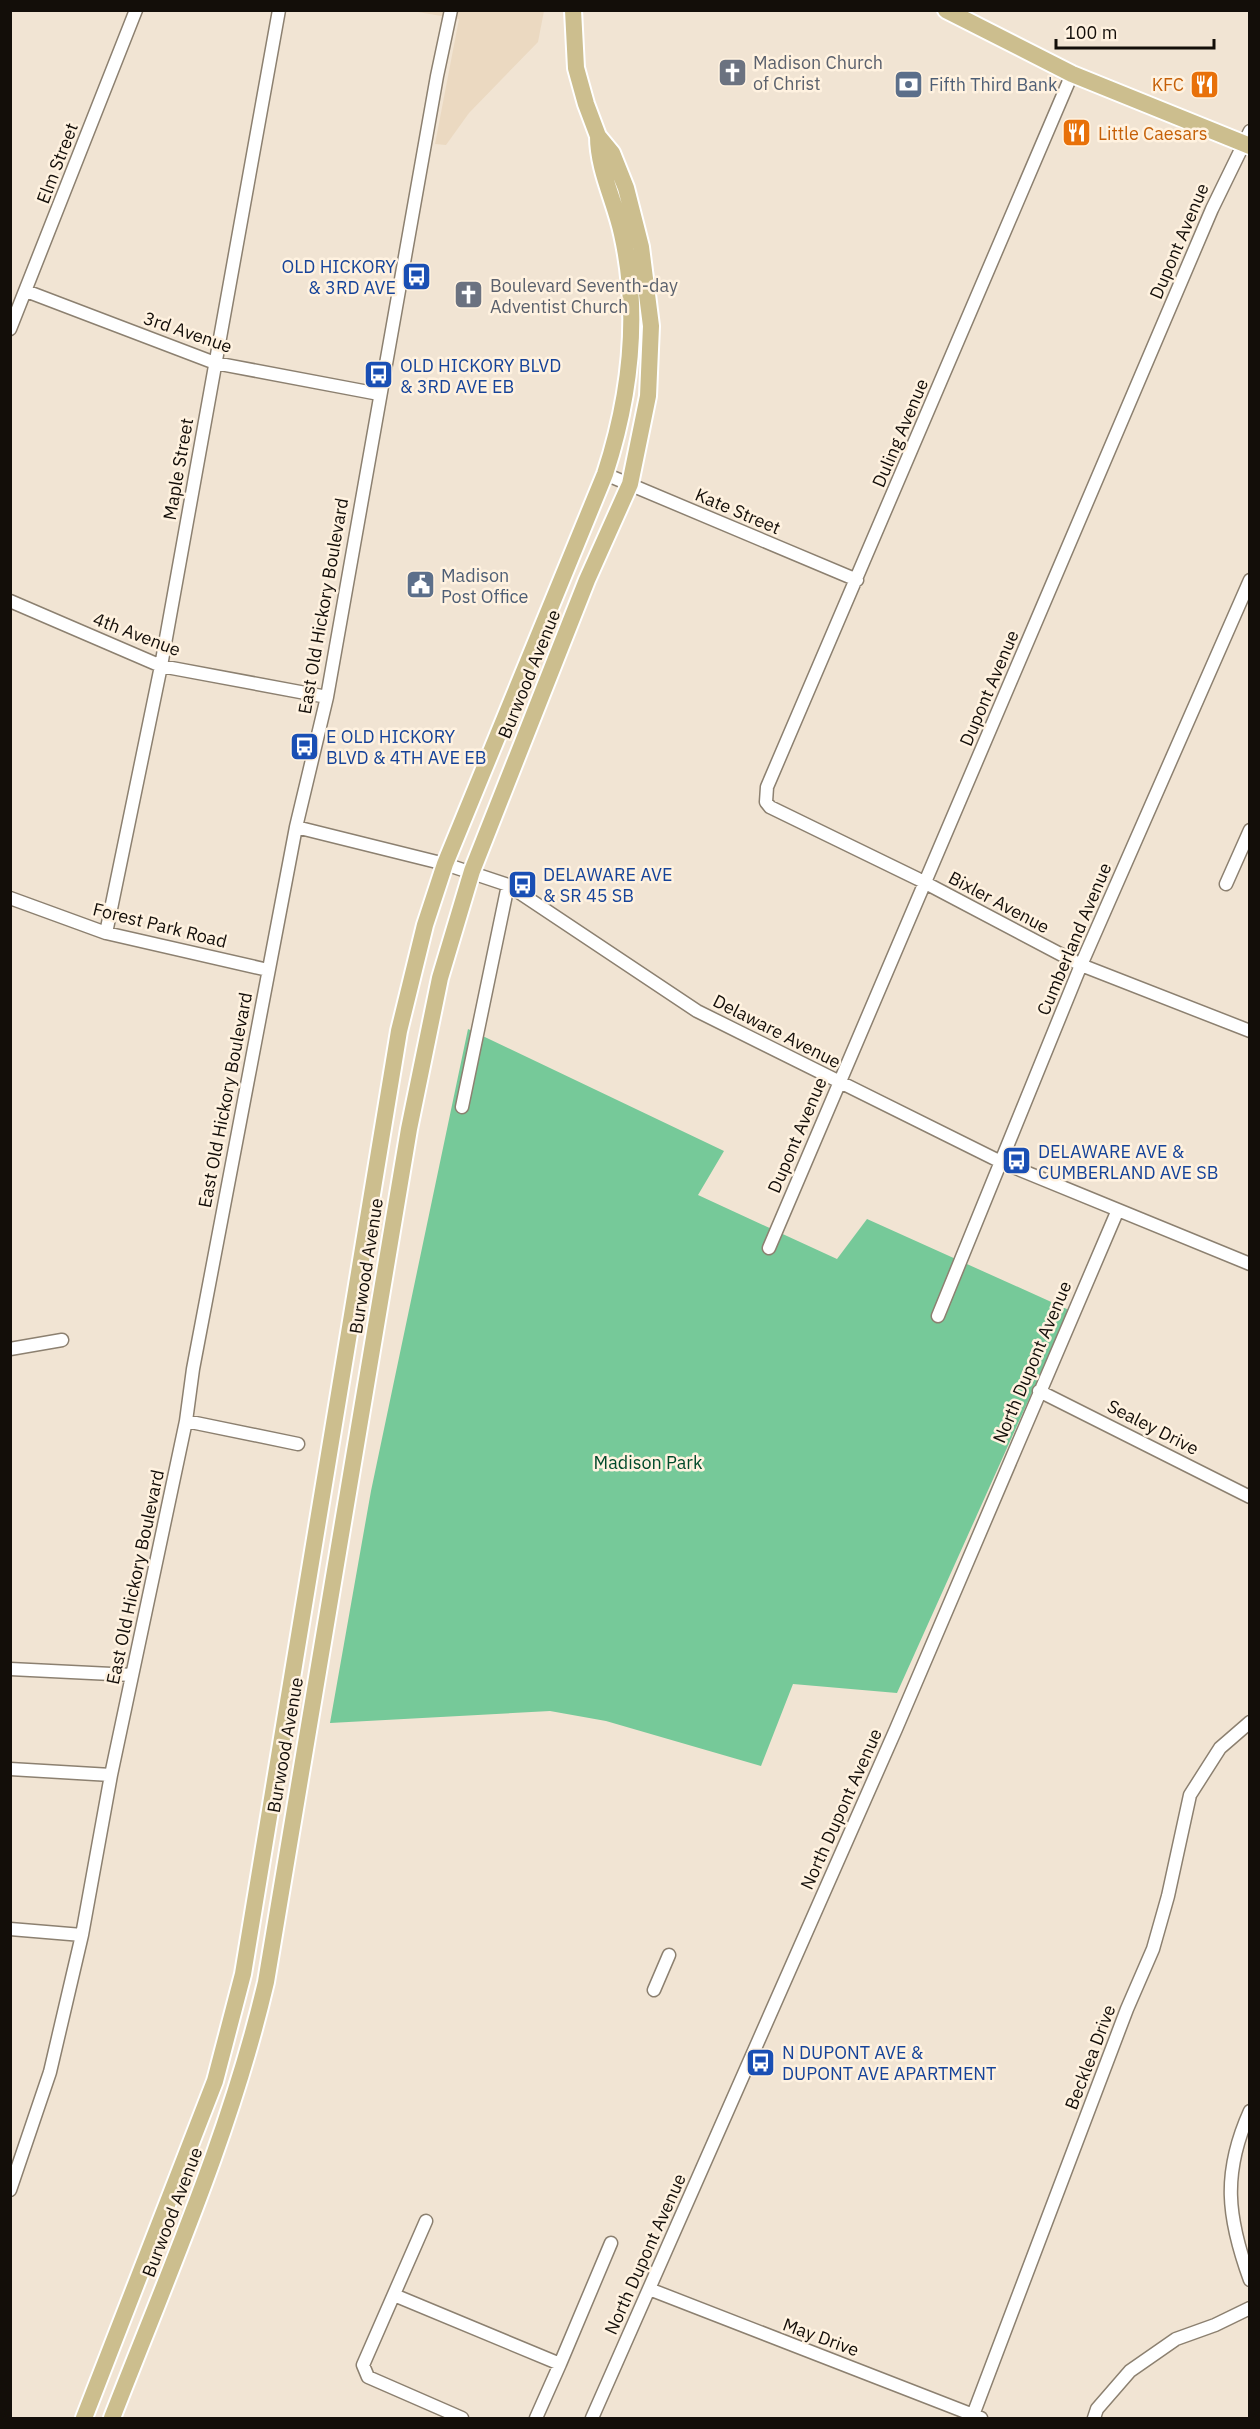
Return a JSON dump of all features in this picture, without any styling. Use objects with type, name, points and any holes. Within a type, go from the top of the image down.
[{"type":"main road","name":"Burwood Avenue","points":[[84,2418],[215,2082],[243,1974],[399,1031],[425,925],[445,864],[605,474],[623,407],[631,336],[629,285],[622,236],[598,159],[598,136],[576,68],[573,10]]},
{"type":"main road","points":[[946,10],[1072,74],[1247,140]]},
{"type":"main road","name":"Burwood Avenue","points":[[112,2418],[225,2130],[250,2051],[263,1993],[409,1129],[440,978],[471,871],[587,580],[630,484],[648,396],[651,326],[648,290],[642,248],[626,188],[612,153],[598,136]]},
{"type":"street","name":"Elm Street","points":[[10,329],[136,10]]},
{"type":"street","name":"Maple Street","points":[[106,933],[161,666],[279,10]]},
{"type":"street","name":"East Old Hickory Boulevard","points":[[10,2190],[50,2072],[82,1935],[111,1775],[186,1421],[192,1369],[268,970],[296,827],[327,697],[379,394],[451,10]]},
{"type":"street","name":"Duling Avenue","points":[[770,807],[766,802],[767,787],[1072,74]]},
{"type":"street","name":"Dupont Avenue","points":[[769,1248],[838,1082],[1247,140]]},
{"type":"street","name":"3rd Avenue","points":[[26,291],[215,363],[379,394]]},
{"type":"street","name":"Kate Street","points":[[605,474],[857,580]]},
{"type":"street","name":"Cumberland Avenue","points":[[938,1316],[1081,965],[1250,580]]},
{"type":"street","name":"4th Avenue","points":[[10,601],[161,666],[327,697]]},
{"type":"street","name":"Bixler Avenue","points":[[770,807],[926,883],[1081,965],[1250,1030]]},
{"type":"street","name":"Delaware Avenue","points":[[296,827],[471,871],[508,885],[697,1011],[1001,1162],[1117,1212],[1250,1264]]},
{"type":"street","points":[[1226,885],[1250,830]]},
{"type":"street","points":[[462,1107],[508,885]]},
{"type":"street","name":"Forest Park Road","points":[[10,898],[106,933],[268,970]]},
{"type":"street","name":"North Dupont Avenue","points":[[592,2418],[649,2289],[765,2012],[913,1691],[1117,1212]]},
{"type":"street","points":[[10,1349],[63,1340]]},
{"type":"street","name":"Sealey Drive","points":[[1039,1392],[1250,1497]]},
{"type":"street","points":[[186,1421],[298,1444]]},
{"type":"street","points":[[10,1669],[132,1675]]},
{"type":"street","name":"Becklea Drive","points":[[977,2417],[1127,2009],[1153,1950],[1168,1896],[1190,1796],[1220,1748],[1250,1722]]},
{"type":"street","points":[[10,1769],[111,1775]]},
{"type":"street","points":[[10,1929],[82,1935]]},
{"type":"street","points":[[654,1990],[669,1955]]},
{"type":"street","points":[[1250,2111],[1238,2136],[1229,2182],[1235,2241],[1250,2280]]},
{"type":"street","points":[[426,2221],[363,2365],[368,2377],[462,2418]]},
{"type":"street","points":[[536,2418],[611,2243]]},
{"type":"street","name":"May Drive","points":[[649,2289],[977,2417]]},
{"type":"street","points":[[394,2295],[560,2364]]},
{"type":"street","points":[[1094,2418],[1097,2409],[1130,2371],[1176,2338],[1215,2325],[1250,2308]]},
{"type":"shaded area","points":[[406,10],[544,11],[538,42],[469,113],[446,145],[435,144],[459,19]]},
{"type":"green space","name":"Madison Park","points":[[468,1029],[724,1151],[698,1195],[837,1259],[867,1219],[1069,1310],[897,1693],[793,1684],[761,1766],[606,1721],[550,1711],[330,1723],[371,1491]]},
{"type":"place","name":"Madison Church of Christ","points":[[732,72]]},
{"type":"place","name":"Fifth Third Bank","points":[[908,84]]},
{"type":"place","name":"KFC","points":[[1205,84]]},
{"type":"place","name":"Little Caesars","points":[[1077,133]]},
{"type":"place","name":"OLD HICKORY & 3RD AVE","points":[[417,276]]},
{"type":"place","name":"Boulevard Seventh-day Adventist Church","points":[[469,295]]},
{"type":"place","name":"OLD HICKORY BLVD & 3RD AVE EB","points":[[379,375]]},
{"type":"place","name":"Madison Post Office","points":[[420,585]]},
{"type":"place","name":"E OLD HICKORY BLVD & 4TH AVE EB","points":[[305,746]]},
{"type":"place","name":"DELAWARE AVE & SR 45 SB","points":[[522,884]]},
{"type":"place","name":"DELAWARE AVE & CUMBERLAND AVE SB","points":[[1017,1161]]},
{"type":"place","name":"N DUPONT AVE & DUPONT AVE APARTMENT","points":[[761,2062]]}]
